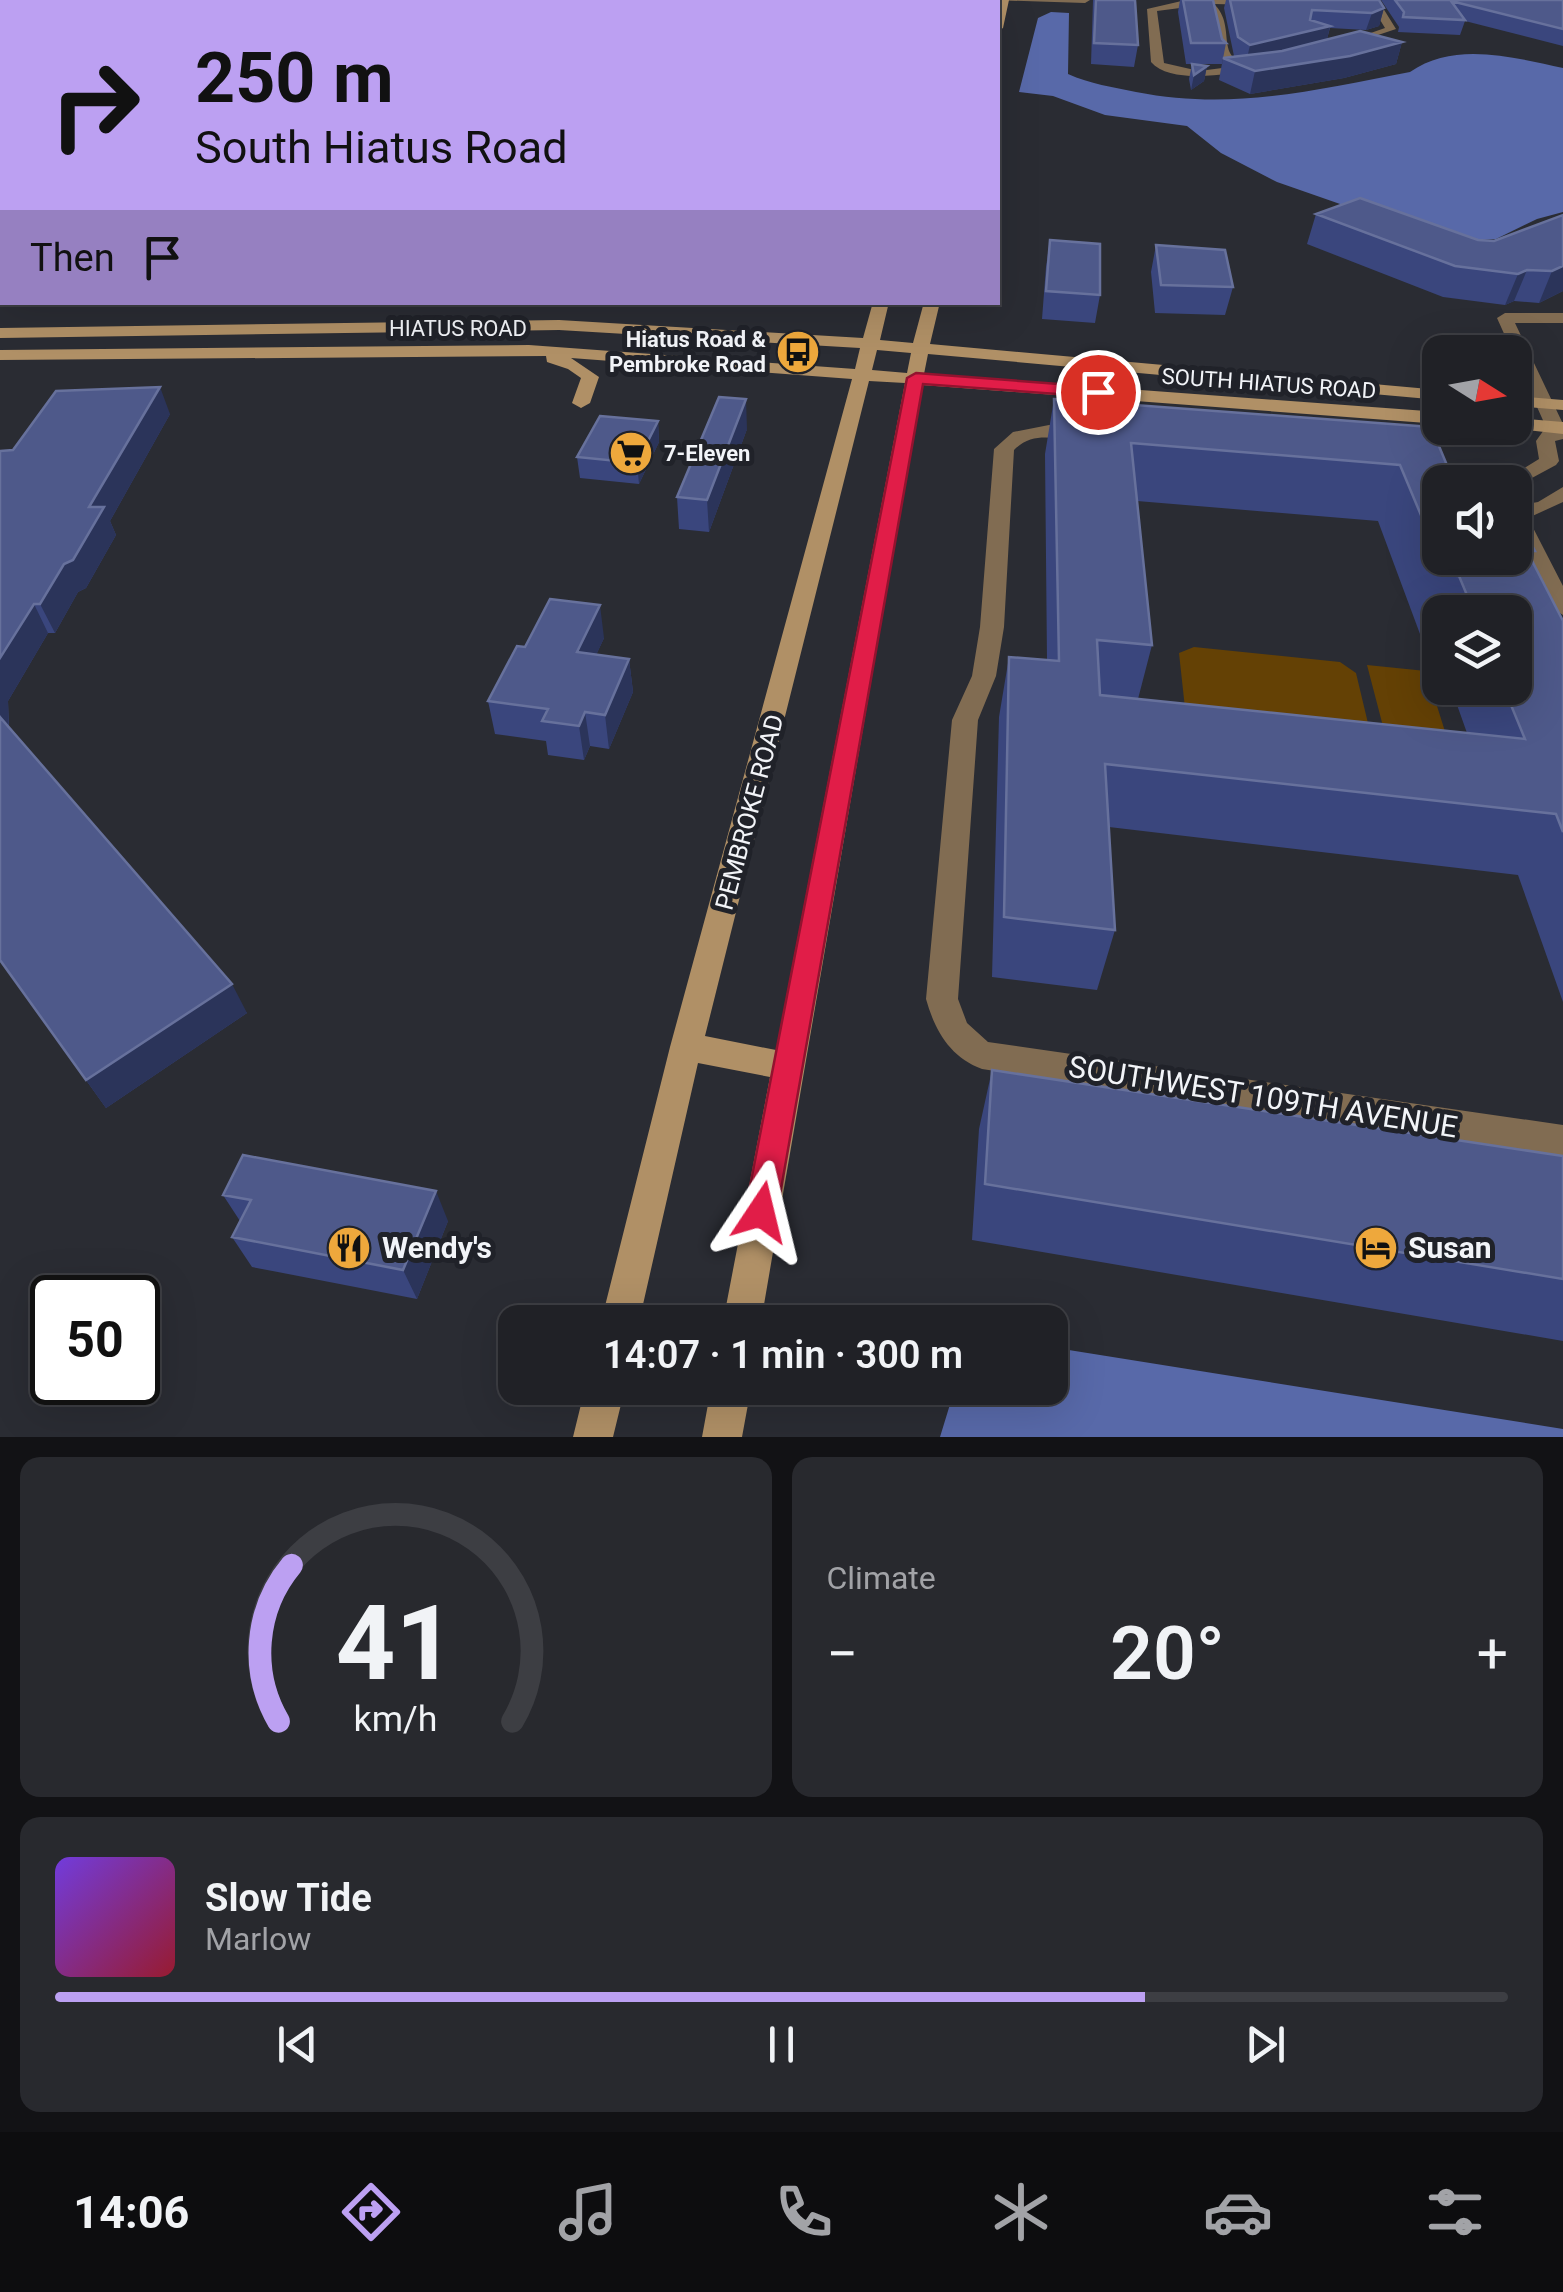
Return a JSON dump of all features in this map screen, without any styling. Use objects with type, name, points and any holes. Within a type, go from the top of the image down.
[{"type":"main road","name":"PEMBROKE ROAD","points":[[624,1305],[686,1047],[880,305]]},
{"type":"main road","points":[[745,1305],[920,348],[931,305]]},
{"type":"main road","name":"HIATUS ROAD","points":[[0,333],[559,325],[920,348]]},
{"type":"main road","name":"SOUTH HIATUS ROAD","points":[[920,348],[1422,392]]},
{"type":"main road","name":"HIATUS ROAD","points":[[0,356],[529,350],[916,378]]},
{"type":"main road","points":[[529,350],[574,364],[590,377],[581,403]]},
{"type":"main road","name":"SOUTH HIATUS ROAD","points":[[916,378],[1422,417]]},
{"type":"main road","points":[[1532,426],[1560,429]]},
{"type":"main road","points":[[686,1047],[787,1066]]},
{"type":"main road","points":[[593,1437],[601,1405]]},
{"type":"main road","points":[[722,1437],[728,1405]]},
{"type":"street","points":[[994,0],[1085,0]]},
{"type":"street","points":[[1268,1],[1155,6],[1156,62],[1199,74],[1273,64]]},
{"type":"street","points":[[1206,2],[1216,11],[1226,59],[1241,69]]},
{"type":"street","points":[[1324,51],[1391,28],[1375,4],[1358,6]]},
{"type":"street","points":[[1341,35],[1359,40]]},
{"type":"street","points":[[1532,471],[1549,461],[1545,441],[1560,429],[1555,405],[1505,318],[1563,318]]},
{"type":"street","name":"SOUTHWEST 109TH AVENUE","points":[[1097,434],[1044,430],[1019,435],[1004,449],[992,627],[984,676],[965,720],[959,773],[942,999],[948,1023],[965,1046],[999,1058],[1563,1141]]},
{"type":"street","points":[[1532,509],[1545,506],[1563,493]]},
{"type":"street","points":[[1532,545],[1563,608]]},
{"type":"shaded area","points":[[1194,647],[1340,662],[1356,673],[1377,761],[1188,736],[1179,653]]},
{"type":"shaded area","points":[[1367,665],[1422,671],[1422,705],[1437,705],[1448,741],[1385,734]]},
{"type":"water","points":[[1051,12],[1069,13],[1068,74],[1102,85],[1172,97],[1274,96],[1410,72],[1427,62],[1464,54],[1504,56],[1563,68],[1563,212],[1537,219],[1496,239],[1449,242],[1277,182],[1221,153],[1187,126],[1105,115],[1053,96],[1019,92],[1038,18]]},
{"type":"water","points":[[1068,1350],[1563,1429],[1563,1437],[940,1437],[950,1405],[1068,1405]]},
{"type":"building","points":[[1096,0],[1135,0],[1138,45],[1094,43]]},
{"type":"building","points":[[1183,0],[1213,0],[1226,43],[1191,43]]},
{"type":"building","points":[[1230,0],[1379,0],[1384,8],[1372,13],[1312,10],[1310,20],[1330,26],[1250,45],[1238,37]]},
{"type":"building","points":[[1395,0],[1563,0],[1563,29],[1451,1],[1465,20],[1403,17],[1404,12]]},
{"type":"building","points":[[1360,31],[1402,42],[1350,56],[1255,71],[1223,58],[1282,51]]},
{"type":"building","points":[[1192,64],[1207,66],[1194,75]]},
{"type":"building","points":[[1360,198],[1478,240],[1494,241],[1563,215],[1563,266],[1518,274],[1455,266],[1316,214]]},
{"type":"building","points":[[1050,240],[1100,244],[1100,295],[1046,291]]},
{"type":"building","points":[[1156,245],[1225,250],[1233,287],[1161,285]]},
{"type":"building","points":[[160,387],[89,507],[104,507],[73,560],[64,564],[40,604],[34,604],[0,658],[0,451],[13,450],[56,391]]},
{"type":"building","points":[[719,397],[746,399],[707,500],[677,497]]},
{"type":"building","points":[[1054,399],[1422,426],[1422,445],[1439,445],[1447,465],[1422,465],[1422,518],[1400,465],[1131,443],[1152,645],[1097,640],[1100,695],[1525,739],[1511,705],[1532,705],[1532,595],[1467,595],[1459,576],[1446,575],[1532,575],[1532,561],[1563,621],[1563,832],[1556,814],[1105,764],[1115,930],[1004,917],[1009,657],[1059,661]]},
{"type":"building","points":[[600,416],[658,421],[637,463],[577,457]]},
{"type":"building","points":[[550,599],[600,605],[577,652],[629,659],[605,715],[585,712],[579,726],[542,721],[548,709],[488,701],[517,646],[525,647]]},
{"type":"building","points":[[0,717],[232,984],[86,1080],[0,960]]},
{"type":"building","points":[[992,1070],[1563,1156],[1563,1279],[985,1184]]},
{"type":"building","points":[[243,1155],[436,1191],[403,1270],[232,1237],[251,1200],[223,1195]]},
{"type":"place","name":"Hiatus Road & Pembroke Road","points":[[798,352]]},
{"type":"place","name":"7-Eleven","points":[[631,453]]},
{"type":"place","name":"Wendy's","points":[[349,1248]]},
{"type":"place","name":"Susan","points":[[1376,1248]]},
{"type":"route","points":[[761,1212],[916,378],[1098,392]]}]
